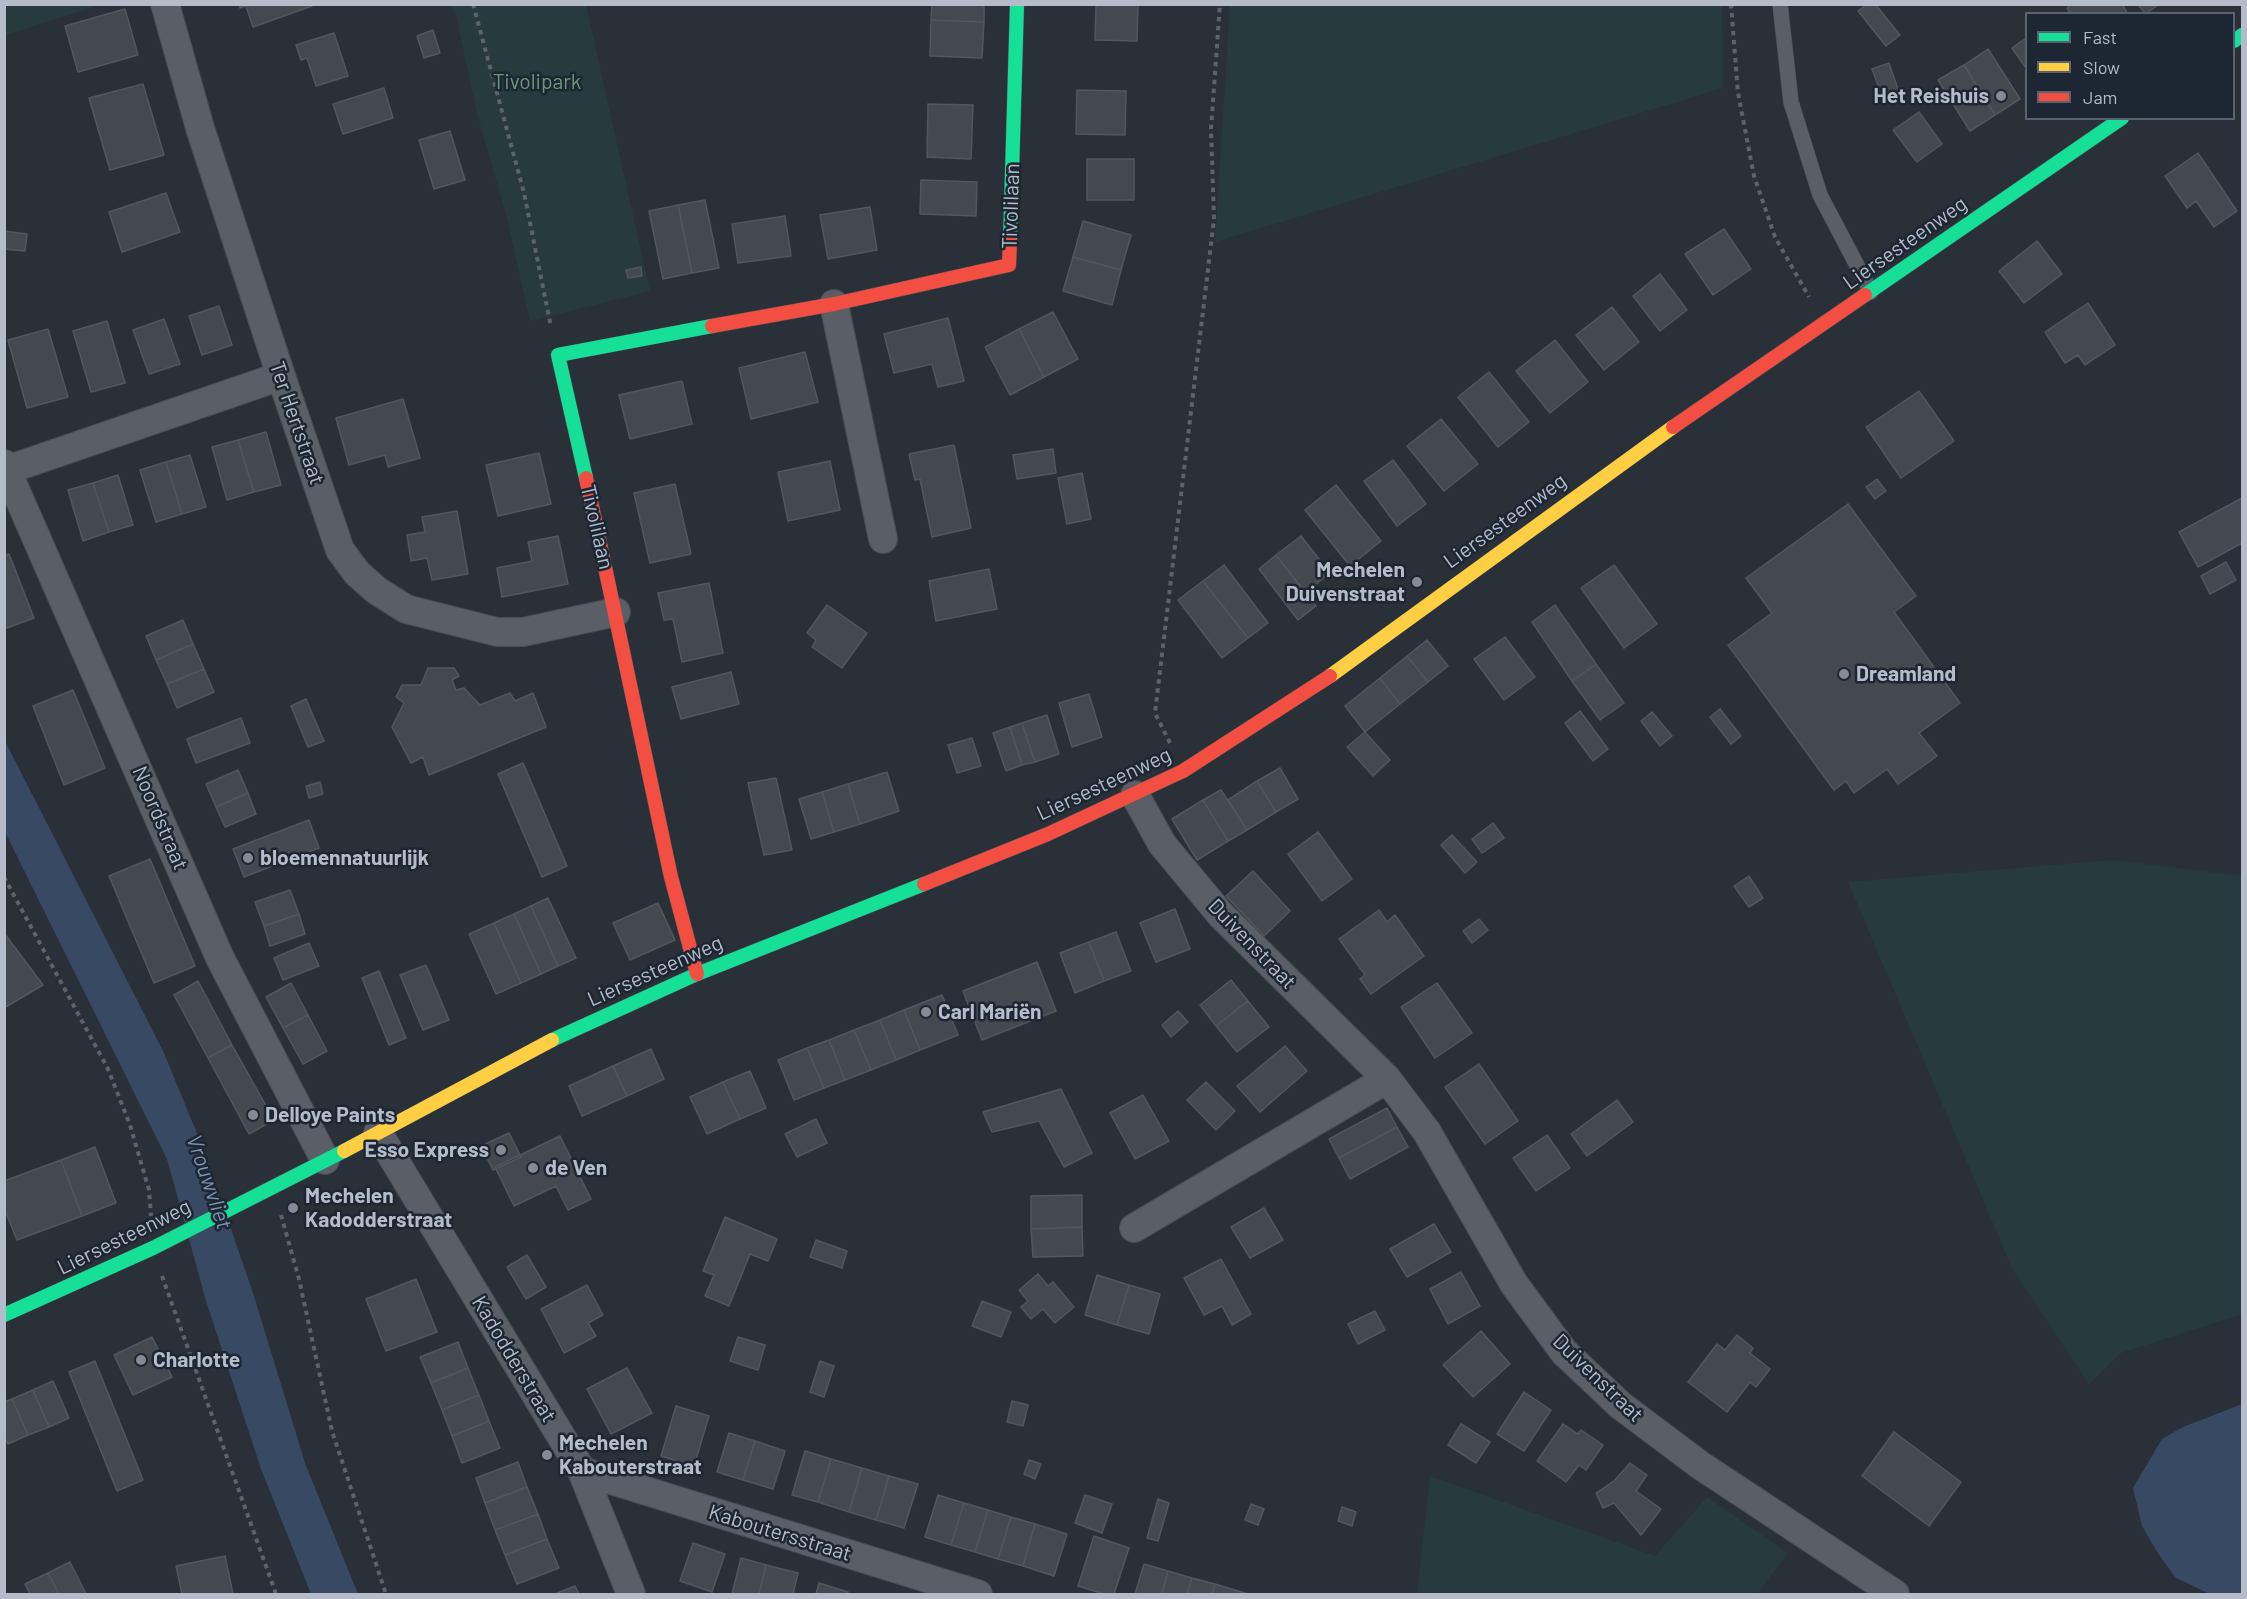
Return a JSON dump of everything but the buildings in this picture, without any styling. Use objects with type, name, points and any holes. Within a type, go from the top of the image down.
[{"type":"main road","name":"Tivolilaan","points":[[697,974],[671,878],[616,612],[558,355],[834,304],[1009,264],[1017,4]]},
{"type":"main road","name":"Liersesteenweg","points":[[4,1315],[170,1240],[378,1133],[540,1045],[697,974],[1038,838],[1183,771],[1305,695],[1620,464],[2119,120]]},
{"type":"street","name":"Ter Hertstraat","points":[[165,4],[200,128],[281,376],[340,550],[357,573],[376,590],[406,609],[497,632],[523,632],[616,612]]},
{"type":"street","points":[[834,304],[883,539]]},
{"type":"street","name":"Noordstraat","points":[[281,376],[6,467],[131,749],[220,958],[325,1160]]},
{"type":"street","name":"Duivenstraat","points":[[1135,795],[1162,844],[1221,915],[1387,1079],[1427,1132],[1514,1284],[1564,1352],[1620,1405],[1700,1465],[1895,1594]]},
{"type":"street","points":[[1134,1228],[1387,1079]]},
{"type":"street","name":"Kadodderstraat","points":[[378,1133],[582,1471],[631,1594]]},
{"type":"street","name":"Kaboutersstraat","points":[[582,1471],[978,1594]]},
{"type":"lane","points":[[1780,4],[1791,102],[1816,185],[1871,292]]},
{"type":"path","points":[[473,4],[524,193],[558,355]]},
{"type":"path","points":[[1183,771],[1155,713],[1214,219],[1211,129],[1220,4]]},
{"type":"path","points":[[1731,4],[1738,93],[1754,176],[1774,237],[1824,323]]},
{"type":"path","points":[[4,878],[103,1059],[123,1106],[149,1190],[153,1248],[264,1566],[276,1594]]},
{"type":"path","points":[[273,1186],[299,1279],[332,1431],[386,1594]]},
{"type":"green space","points":[[5,4],[101,4],[101,5],[5,35]]},
{"type":"green space","name":"Tivolipark","points":[[451,5],[586,5],[650,291],[530,321],[505,210],[477,114],[456,16]]},
{"type":"green space","points":[[1230,5],[1722,5],[1723,88],[1215,242]]},
{"type":"green space","points":[[2113,860],[2242,876],[2242,1314],[2121,1353],[2089,1384],[2012,1268],[1848,882]]},
{"type":"green space","points":[[1430,1476],[1655,1556],[1707,1497],[1788,1553],[1757,1594],[1417,1594]]},
{"type":"water","name":"Vrouwvliet","points":[[4,739],[164,1053],[203,1148],[253,1293],[306,1466],[358,1594],[311,1594],[261,1469],[206,1301],[167,1159],[5,832]]},
{"type":"water","points":[[2242,1404],[2242,1594],[2210,1594],[2176,1578],[2157,1552],[2142,1526],[2133,1488],[2162,1439],[2183,1427]]},
{"type":"traffic: fast","points":[[1010,241],[1017,4]]},
{"type":"traffic: fast","points":[[2235,40],[2242,35]]},
{"type":"traffic: fast","points":[[1865,295],[2119,120]]},
{"type":"traffic: fast","points":[[586,478],[558,355],[712,326]]},
{"type":"traffic: fast","points":[[552,1040],[697,974],[924,884]]},
{"type":"traffic: fast","points":[[4,1315],[153,1248],[344,1151]]},
{"type":"traffic: slow","points":[[1330,676],[1673,427]]},
{"type":"traffic: slow","points":[[344,1151],[552,1040]]},
{"type":"traffic: jam","points":[[712,326],[834,304],[1009,265],[1010,241]]},
{"type":"traffic: jam","points":[[1673,427],[1865,295]]},
{"type":"traffic: jam","points":[[586,478],[671,877],[697,974]]},
{"type":"traffic: jam","points":[[924,884],[1048,834],[1183,771],[1330,676]]},
{"type":"place","name":"Het Reishuis","points":[[2001,96]]},
{"type":"place","name":"Mechelen Duivenstraat","points":[[1417,582]]},
{"type":"place","name":"Dreamland","points":[[1844,674]]},
{"type":"place","name":"bloemennatuurlijk","points":[[248,858]]},
{"type":"place","name":"Carl Mariën","points":[[926,1012]]},
{"type":"place","name":"Delloye Paints","points":[[253,1115]]},
{"type":"place","name":"Esso Express","points":[[501,1150]]},
{"type":"place","name":"de Ven","points":[[533,1168]]},
{"type":"place","name":"Mechelen Kadodderstraat","points":[[293,1208]]},
{"type":"place","name":"Charlotte","points":[[141,1360]]},
{"type":"place","name":"Mechelen Kabouterstraat","points":[[547,1455]]}]
